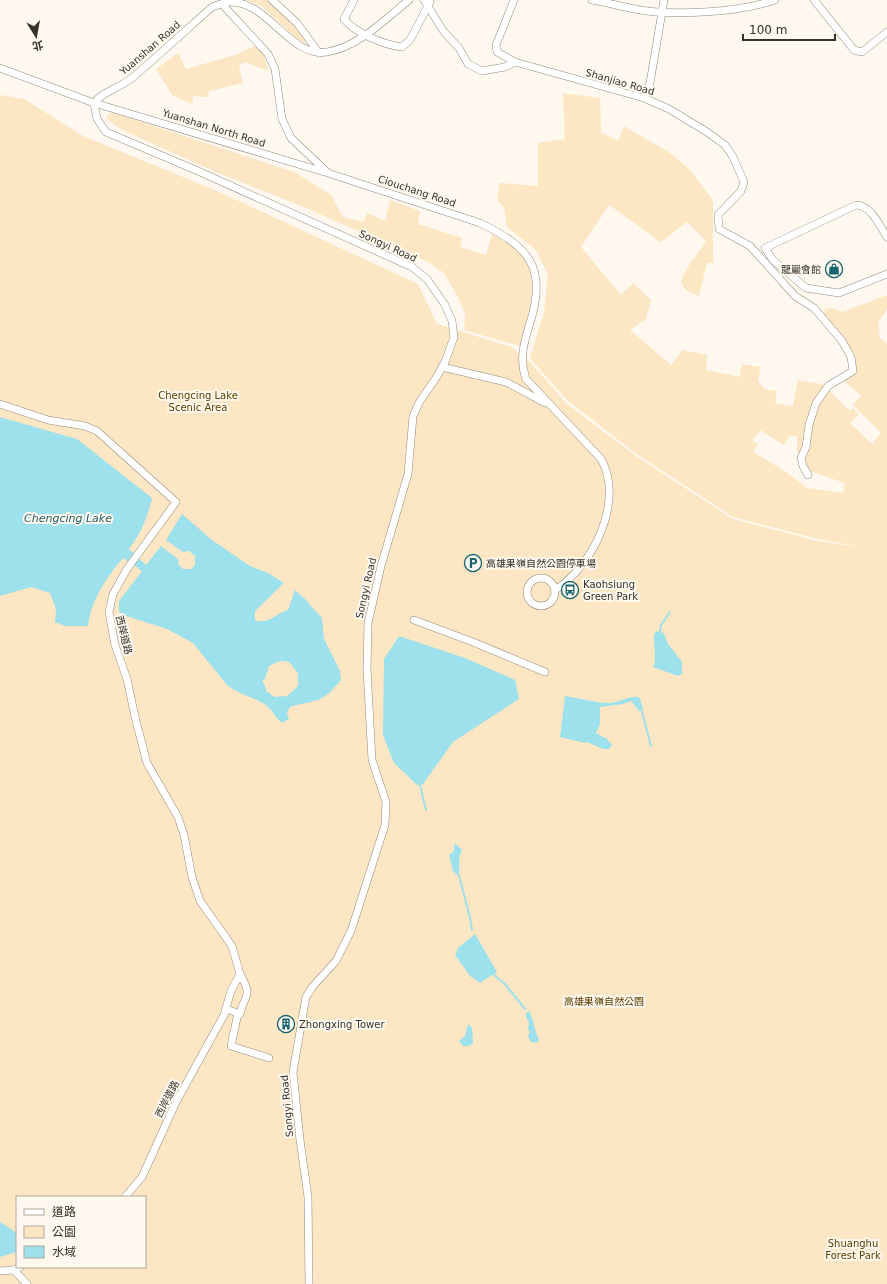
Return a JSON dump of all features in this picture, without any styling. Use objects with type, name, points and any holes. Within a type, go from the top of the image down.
[{"type":"street","points":[[272,0],[297,23],[319,52]]},
{"type":"street","points":[[354,0],[344,19],[350,26],[365,35],[402,47],[410,40],[428,2]]},
{"type":"street","points":[[222,4],[231,2],[245,5],[262,14],[304,49],[319,52],[335,50],[365,35],[409,0]]},
{"type":"street","name":"Shanjiao Road","points":[[514,0],[496,45],[497,52],[515,62],[644,98],[669,109],[707,132],[725,145],[733,157],[744,182],[740,191],[718,215],[718,229],[750,246],[795,296],[814,308],[835,330],[851,357],[853,371],[828,386],[816,403],[809,426],[806,447],[801,458],[808,475]]},
{"type":"street","points":[[592,0],[641,10],[663,12],[714,11],[775,0]]},
{"type":"street","points":[[644,98],[650,83],[664,0]]},
{"type":"street","points":[[814,0],[854,50],[862,52],[887,32]]},
{"type":"street","points":[[428,2],[444,32],[459,48],[468,64],[482,71],[504,67],[515,62]]},
{"type":"street","name":"Yuanshan Road","points":[[94,103],[99,96],[113,90],[131,79],[212,7],[222,4]]},
{"type":"street","name":"Ciouchang Road","points":[[222,4],[268,54],[275,69],[282,119],[291,138],[328,173],[480,222],[500,233],[524,252],[532,262],[535,271],[536,292],[533,312],[522,351],[522,369],[526,379],[601,459],[607,470],[610,495],[603,527],[594,544],[578,569],[564,585],[556,590],[551,602],[543,606],[534,604],[530,601],[527,593],[527,588],[533,580],[542,578],[551,581],[556,590]]},
{"type":"street","points":[[0,68],[94,103]]},
{"type":"street","name":"Yuanshan North Road","points":[[94,103],[328,173]]},
{"type":"street","name":"Songyi Road","points":[[94,103],[97,119],[106,132],[198,170],[412,267],[427,280],[445,305],[452,321],[454,337],[450,350],[442,367],[420,401],[413,416],[408,474],[382,566],[368,623],[367,669],[372,760],[386,802],[385,824],[351,931],[336,961],[313,986],[306,997],[293,1072],[308,1198],[309,1284]]},
{"type":"street","points":[[887,236],[864,205],[856,205],[765,248],[773,260],[806,288],[840,293],[887,274]]},
{"type":"street","points":[[426,391],[442,361],[450,350]]},
{"type":"street","points":[[442,367],[506,382],[551,406]]},
{"type":"street","name":"西岸道路","points":[[0,404],[48,420],[85,426],[97,431],[176,502],[127,569],[113,594],[109,612],[114,645],[127,679],[147,762],[178,817],[184,835],[192,877],[200,901],[232,946],[240,974],[246,985],[248,995],[240,1014],[238,1013],[231,1046],[269,1058]]},
{"type":"street","points":[[414,620],[473,642],[545,672]]},
{"type":"street","name":"西岸道路","points":[[126,1196],[142,1177],[173,1108],[226,1009],[231,991],[240,974]]},
{"type":"street","points":[[226,1009],[238,1013]]},
{"type":"street","points":[[0,1271],[17,1269],[27,1284]]},
{"type":"green space","points":[[246,0],[268,0],[296,24],[306,40],[305,42],[297,39],[262,6]]},
{"type":"green space","points":[[255,46],[264,56],[268,71],[245,62],[239,66],[243,83],[209,91],[208,97],[193,96],[192,104],[173,96],[156,69],[178,53],[186,69],[235,55]]},
{"type":"green space","points":[[563,93],[600,98],[601,132],[618,141],[624,126],[670,153],[689,169],[713,200],[713,263],[707,263],[699,296],[686,290],[681,283],[685,272],[706,241],[687,222],[661,242],[609,205],[581,247],[621,295],[633,283],[651,300],[646,319],[630,330],[671,365],[683,350],[707,355],[706,370],[740,377],[742,364],[761,367],[758,380],[764,389],[777,391],[775,403],[793,406],[798,380],[822,384],[850,411],[853,408],[859,415],[850,423],[872,444],[881,433],[853,405],[861,396],[844,381],[856,371],[845,340],[824,314],[825,309],[831,308],[843,312],[887,295],[887,309],[878,323],[880,338],[887,344],[887,1284],[0,1284],[0,95],[24,99],[83,136],[217,191],[418,284],[437,324],[512,347],[529,361],[566,403],[636,456],[733,519],[817,541],[861,547],[818,539],[733,517],[635,453],[567,400],[530,358],[544,312],[548,275],[536,250],[507,227],[504,208],[497,199],[500,183],[538,186],[538,143],[565,139]],"holes":[[[807,408],[815,408],[803,461],[809,471],[845,483],[843,493],[807,488],[785,471],[753,452],[758,444],[752,441],[760,430],[784,445],[789,436],[797,436],[797,451],[801,457],[813,409]]]},
{"type":"green space","points":[[114,113],[294,172],[331,195],[343,217],[364,222],[367,213],[385,221],[390,200],[420,211],[418,224],[462,238],[460,247],[486,255],[492,234],[513,246],[527,261],[531,273],[532,285],[532,297],[520,346],[464,330],[465,314],[459,299],[444,273],[428,262],[299,205],[216,172],[122,130],[107,119],[108,114]]},
{"type":"water","name":"Chengcing Lake","points":[[0,417],[77,439],[152,498],[144,525],[129,549],[146,565],[161,546],[178,559],[179,565],[183,569],[191,569],[195,565],[195,556],[189,551],[183,552],[166,540],[182,514],[212,540],[250,566],[268,573],[284,583],[255,611],[255,620],[269,620],[283,611],[288,610],[295,590],[322,618],[324,639],[340,671],[341,680],[323,698],[290,707],[287,713],[289,719],[282,723],[267,706],[227,685],[193,643],[167,629],[123,615],[119,611],[119,601],[142,571],[123,558],[111,573],[96,598],[92,607],[88,626],[65,626],[55,622],[56,609],[50,593],[31,587],[0,596]],"holes":[[[280,661],[289,662],[298,673],[298,686],[287,696],[275,697],[266,691],[262,680],[265,679],[269,666]]]},
{"type":"water","points":[[656,631],[664,633],[668,644],[682,662],[682,674],[678,676],[653,667],[655,661],[654,635]]},
{"type":"water","points":[[399,636],[465,658],[515,680],[519,699],[453,742],[423,784],[417,785],[394,763],[383,735],[384,659]]},
{"type":"water","points":[[565,696],[605,703],[638,697],[643,711],[639,711],[631,701],[623,704],[600,707],[600,724],[596,733],[607,739],[612,745],[609,749],[603,749],[587,742],[585,743],[560,737]]},
{"type":"water","points":[[456,844],[462,850],[458,876],[453,871],[449,855],[454,851],[454,845]]},
{"type":"water","points":[[475,934],[497,972],[480,983],[470,976],[455,955],[458,948]]},
{"type":"water","points":[[529,1011],[539,1039],[537,1043],[531,1042],[528,1037],[530,1031],[528,1030],[529,1022],[526,1017],[526,1013]]},
{"type":"water","points":[[468,1024],[472,1028],[473,1043],[469,1046],[463,1046],[459,1041],[465,1036]]},
{"type":"water","points":[[0,1222],[16,1232],[16,1252],[0,1257]]},
{"type":"waterway","points":[[660,632],[661,625],[670,612]]},
{"type":"waterway","points":[[642,712],[651,746]]},
{"type":"waterway","points":[[420,785],[426,810]]},
{"type":"waterway","points":[[459,875],[472,930]]},
{"type":"waterway","points":[[494,975],[504,983],[525,1009]]},
{"type":"place","name":"龍巖會館","points":[[834,269]]},
{"type":"place","name":"高雄果嶺自然公園停車場","points":[[473,563]]},
{"type":"place","name":"Kaohsiung Green Park","points":[[570,590]]},
{"type":"place","name":"Zhongxing Tower","points":[[286,1024]]},
{"type":"park label","name":"Chengcing Lake Scenic Area","points":[[198,400]]},
{"type":"park label","name":"高雄果嶺自然公園","points":[[604,1001]]},
{"type":"park label","name":"Shuanghu Forest Park","points":[[853,1248]]}]
